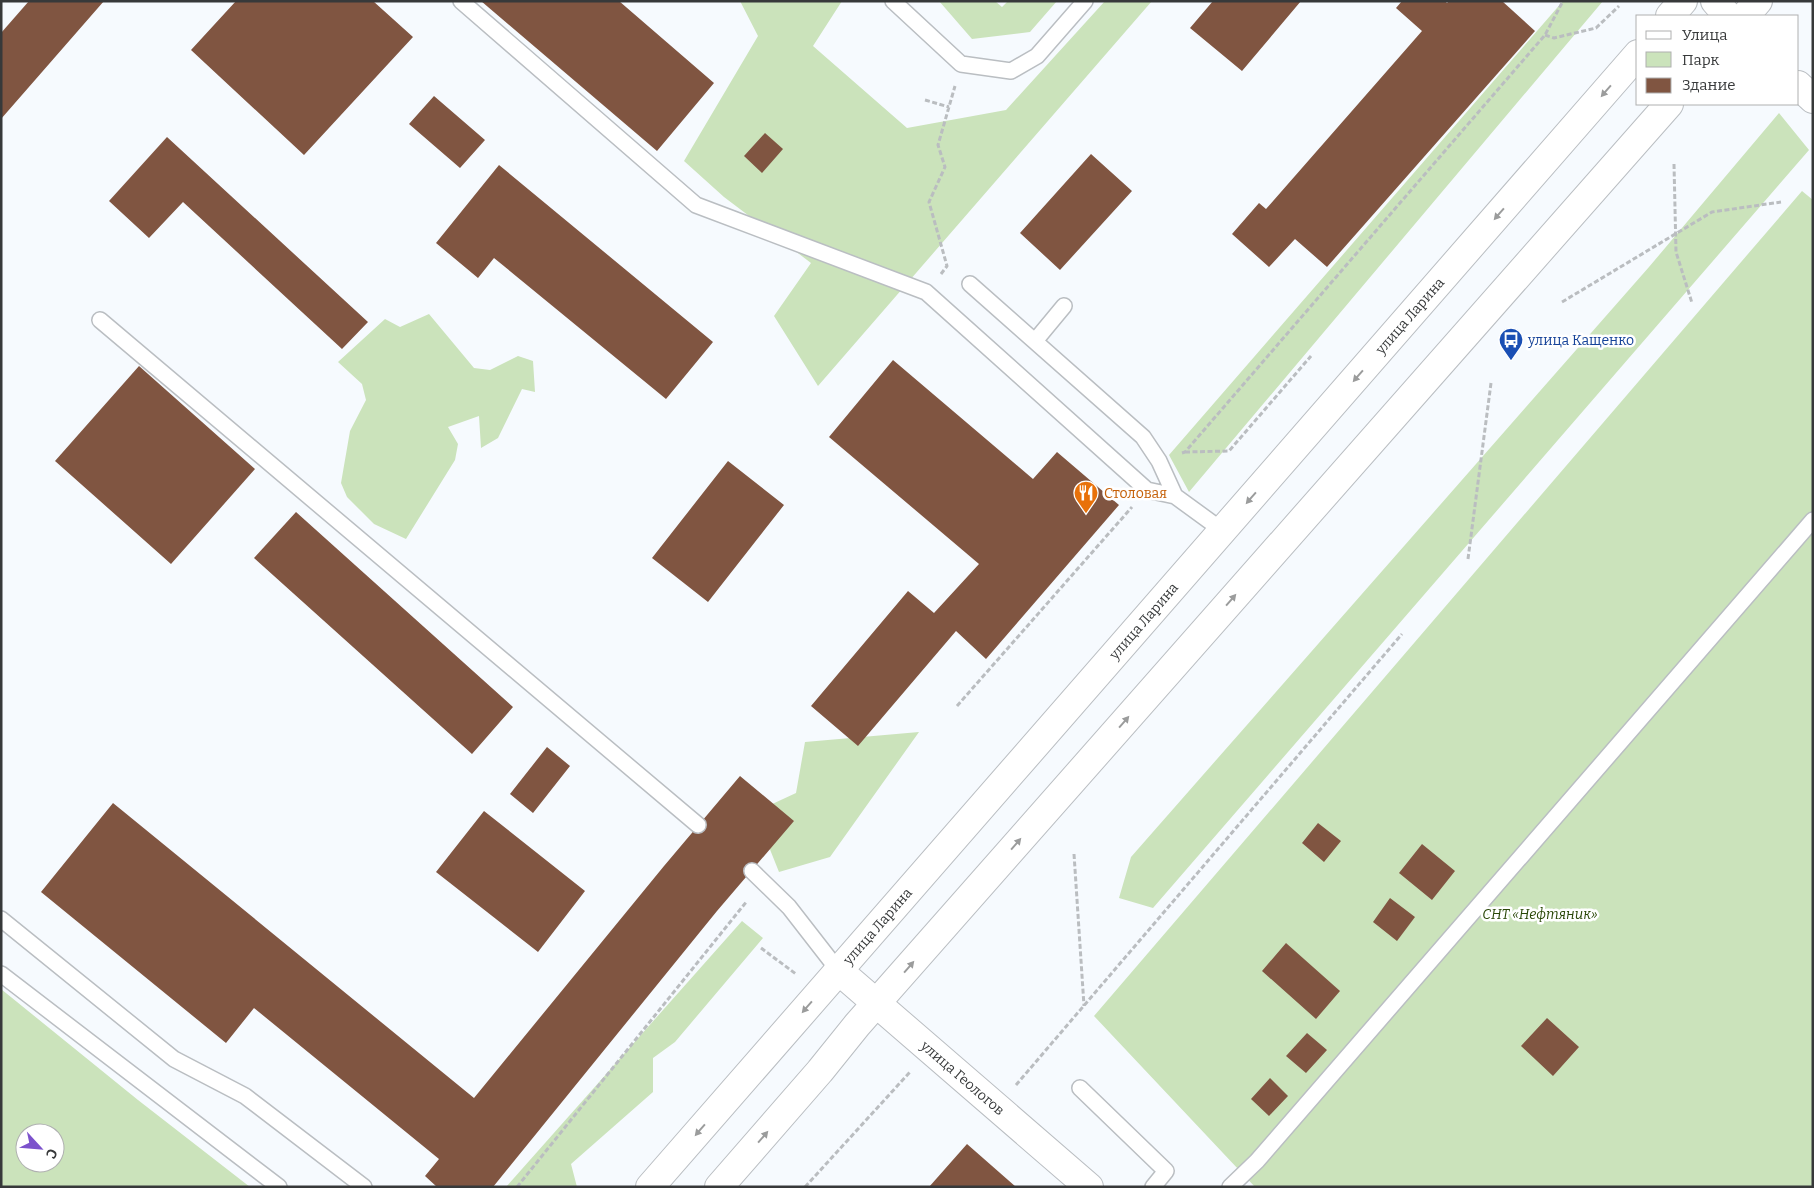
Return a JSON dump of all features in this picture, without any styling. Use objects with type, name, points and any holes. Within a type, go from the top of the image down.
[{"type":"main road","points":[[1671,15],[1683,1]]},
{"type":"main road","points":[[1715,1],[1727,15]]},
{"type":"main road","points":[[1746,15],[1758,1]]},
{"type":"main road","name":"улица Ларина","points":[[650,1187],[1636,56]]},
{"type":"main road","points":[[1799,85],[1813,99]]},
{"type":"main road","points":[[719,1187],[877,1003],[1668,105]]},
{"type":"main road","name":"улица Геологов","points":[[838,970],[1088,1187]]},
{"type":"lane","points":[[461,1],[696,205],[926,292],[1147,490],[1175,496],[1223,532]]},
{"type":"lane","points":[[893,1],[961,64],[1011,71],[1037,56],[1085,1]]},
{"type":"lane","points":[[970,284],[1143,437],[1159,461],[1175,496]]},
{"type":"lane","points":[[1035,341],[1064,306]]},
{"type":"lane","points":[[100,320],[698,825]]},
{"type":"lane","points":[[1230,1187],[1257,1161],[1813,520]]},
{"type":"lane","points":[[757,876],[789,907],[838,970]]},
{"type":"lane","points":[[1,919],[174,1059],[245,1096],[364,1187]]},
{"type":"lane","points":[[1,974],[279,1187]]},
{"type":"lane","points":[[1080,1088],[1166,1171],[1153,1187]]},
{"type":"path","points":[[1185,452],[1545,34],[1563,1]]},
{"type":"path","points":[[1545,34],[1554,38],[1596,28],[1619,6]]},
{"type":"path","points":[[926,292],[947,266],[929,202],[945,167],[938,145],[961,64]]},
{"type":"path","points":[[925,100],[949,107]]},
{"type":"path","points":[[1674,164],[1676,252],[1692,304]]},
{"type":"path","points":[[1562,302],[1712,212],[1781,202]]},
{"type":"path","points":[[1159,461],[1185,452],[1229,451],[1311,356]]},
{"type":"path","points":[[1468,559],[1491,383]]},
{"type":"path","points":[[957,706],[1147,490]]},
{"type":"path","points":[[997,1107],[1402,634]]},
{"type":"path","points":[[1074,854],[1084,1007]]},
{"type":"path","points":[[517,1187],[757,876]]},
{"type":"path","points":[[761,948],[800,977]]},
{"type":"path","points":[[804,1187],[911,1070],[920,1041]]},
{"type":"green space","points":[[740,1],[842,1],[813,46],[907,128],[1006,110],[1105,1],[1152,1],[818,386],[774,316],[811,263],[724,197],[684,161],[758,36]]},
{"type":"green space","points":[[939,1],[995,1],[1002,7],[1008,1],[1057,1],[1030,32],[972,39]]},
{"type":"green space","points":[[1563,1],[1603,1],[1189,492],[1169,455]]},
{"type":"green space","points":[[1779,113],[1809,150],[1153,908],[1119,898],[1131,857],[1649,267]]},
{"type":"green space","name":"СНТ «Нефтяник»","points":[[1802,191],[1813,200],[1813,1187],[1255,1187],[1094,1016]]},
{"type":"green space","points":[[429,314],[474,368],[490,370],[518,356],[533,361],[535,392],[522,389],[498,438],[481,448],[479,416],[448,427],[458,444],[455,460],[406,539],[374,524],[347,497],[341,483],[350,431],[366,400],[362,384],[338,362],[385,319],[400,327]]},
{"type":"green space","points":[[919,732],[830,857],[779,872],[755,812],[796,793],[805,742]]},
{"type":"green space","points":[[742,921],[763,938],[675,1042],[653,1058],[653,1092],[571,1164],[577,1187],[506,1187]]},
{"type":"green space","points":[[1,989],[138,1100],[250,1187],[1,1187]]},
{"type":"building","points":[[29,1],[104,1],[1,119],[1,33]]},
{"type":"building","points":[[236,1],[373,1],[413,37],[304,155],[191,50]]},
{"type":"building","points":[[481,1],[619,1],[714,83],[657,151]]},
{"type":"building","points":[[1213,1],[1301,1],[1242,71],[1190,28]]},
{"type":"building","points":[[1402,1],[1445,1],[1447,3],[1449,1],[1502,1],[1535,31],[1327,267],[1295,239],[1269,267],[1232,234],[1259,203],[1266,209],[1422,31],[1396,8]]},
{"type":"building","points":[[434,96],[485,140],[460,168],[409,124]]},
{"type":"building","points":[[765,133],[783,149],[762,173],[744,156]]},
{"type":"building","points":[[167,137],[368,322],[342,349],[183,202],[149,238],[109,201]]},
{"type":"building","points":[[1091,154],[1132,191],[1060,270],[1020,233]]},
{"type":"building","points":[[499,165],[713,342],[666,399],[494,258],[478,278],[436,243]]},
{"type":"building","points":[[893,360],[1033,479],[1057,452],[1119,505],[986,659],[956,631],[858,746],[811,706],[908,591],[934,613],[979,564],[829,437]]},
{"type":"building","points":[[139,366],[255,469],[171,564],[55,461]]},
{"type":"building","points":[[728,461],[784,505],[708,602],[652,558]]},
{"type":"building","points":[[296,512],[513,707],[472,754],[254,558]]},
{"type":"building","points":[[547,747],[570,766],[533,813],[510,794]]},
{"type":"building","points":[[740,776],[794,821],[717,911],[493,1187],[437,1187],[425,1176],[439,1159],[254,1008],[226,1043],[41,892],[113,803],[474,1098]]},
{"type":"building","points":[[484,811],[585,891],[538,952],[436,872]]},
{"type":"building","points":[[1318,823],[1341,841],[1324,862],[1302,843]]},
{"type":"building","points":[[1422,844],[1455,871],[1432,900],[1399,873]]},
{"type":"building","points":[[1390,898],[1415,917],[1397,941],[1373,922]]},
{"type":"building","points":[[1286,943],[1340,991],[1316,1019],[1262,971]]},
{"type":"building","points":[[1547,1018],[1579,1047],[1553,1076],[1521,1046]]},
{"type":"building","points":[[1307,1033],[1327,1050],[1306,1073],[1286,1056]]},
{"type":"building","points":[[1270,1078],[1288,1096],[1269,1116],[1251,1099]]},
{"type":"building","points":[[967,1144],[1016,1187],[929,1187]]},
{"type":"place","name":"улица Кащенко","points":[[1511,361]]},
{"type":"place","name":"Столовая","points":[[1086,514]]}]
